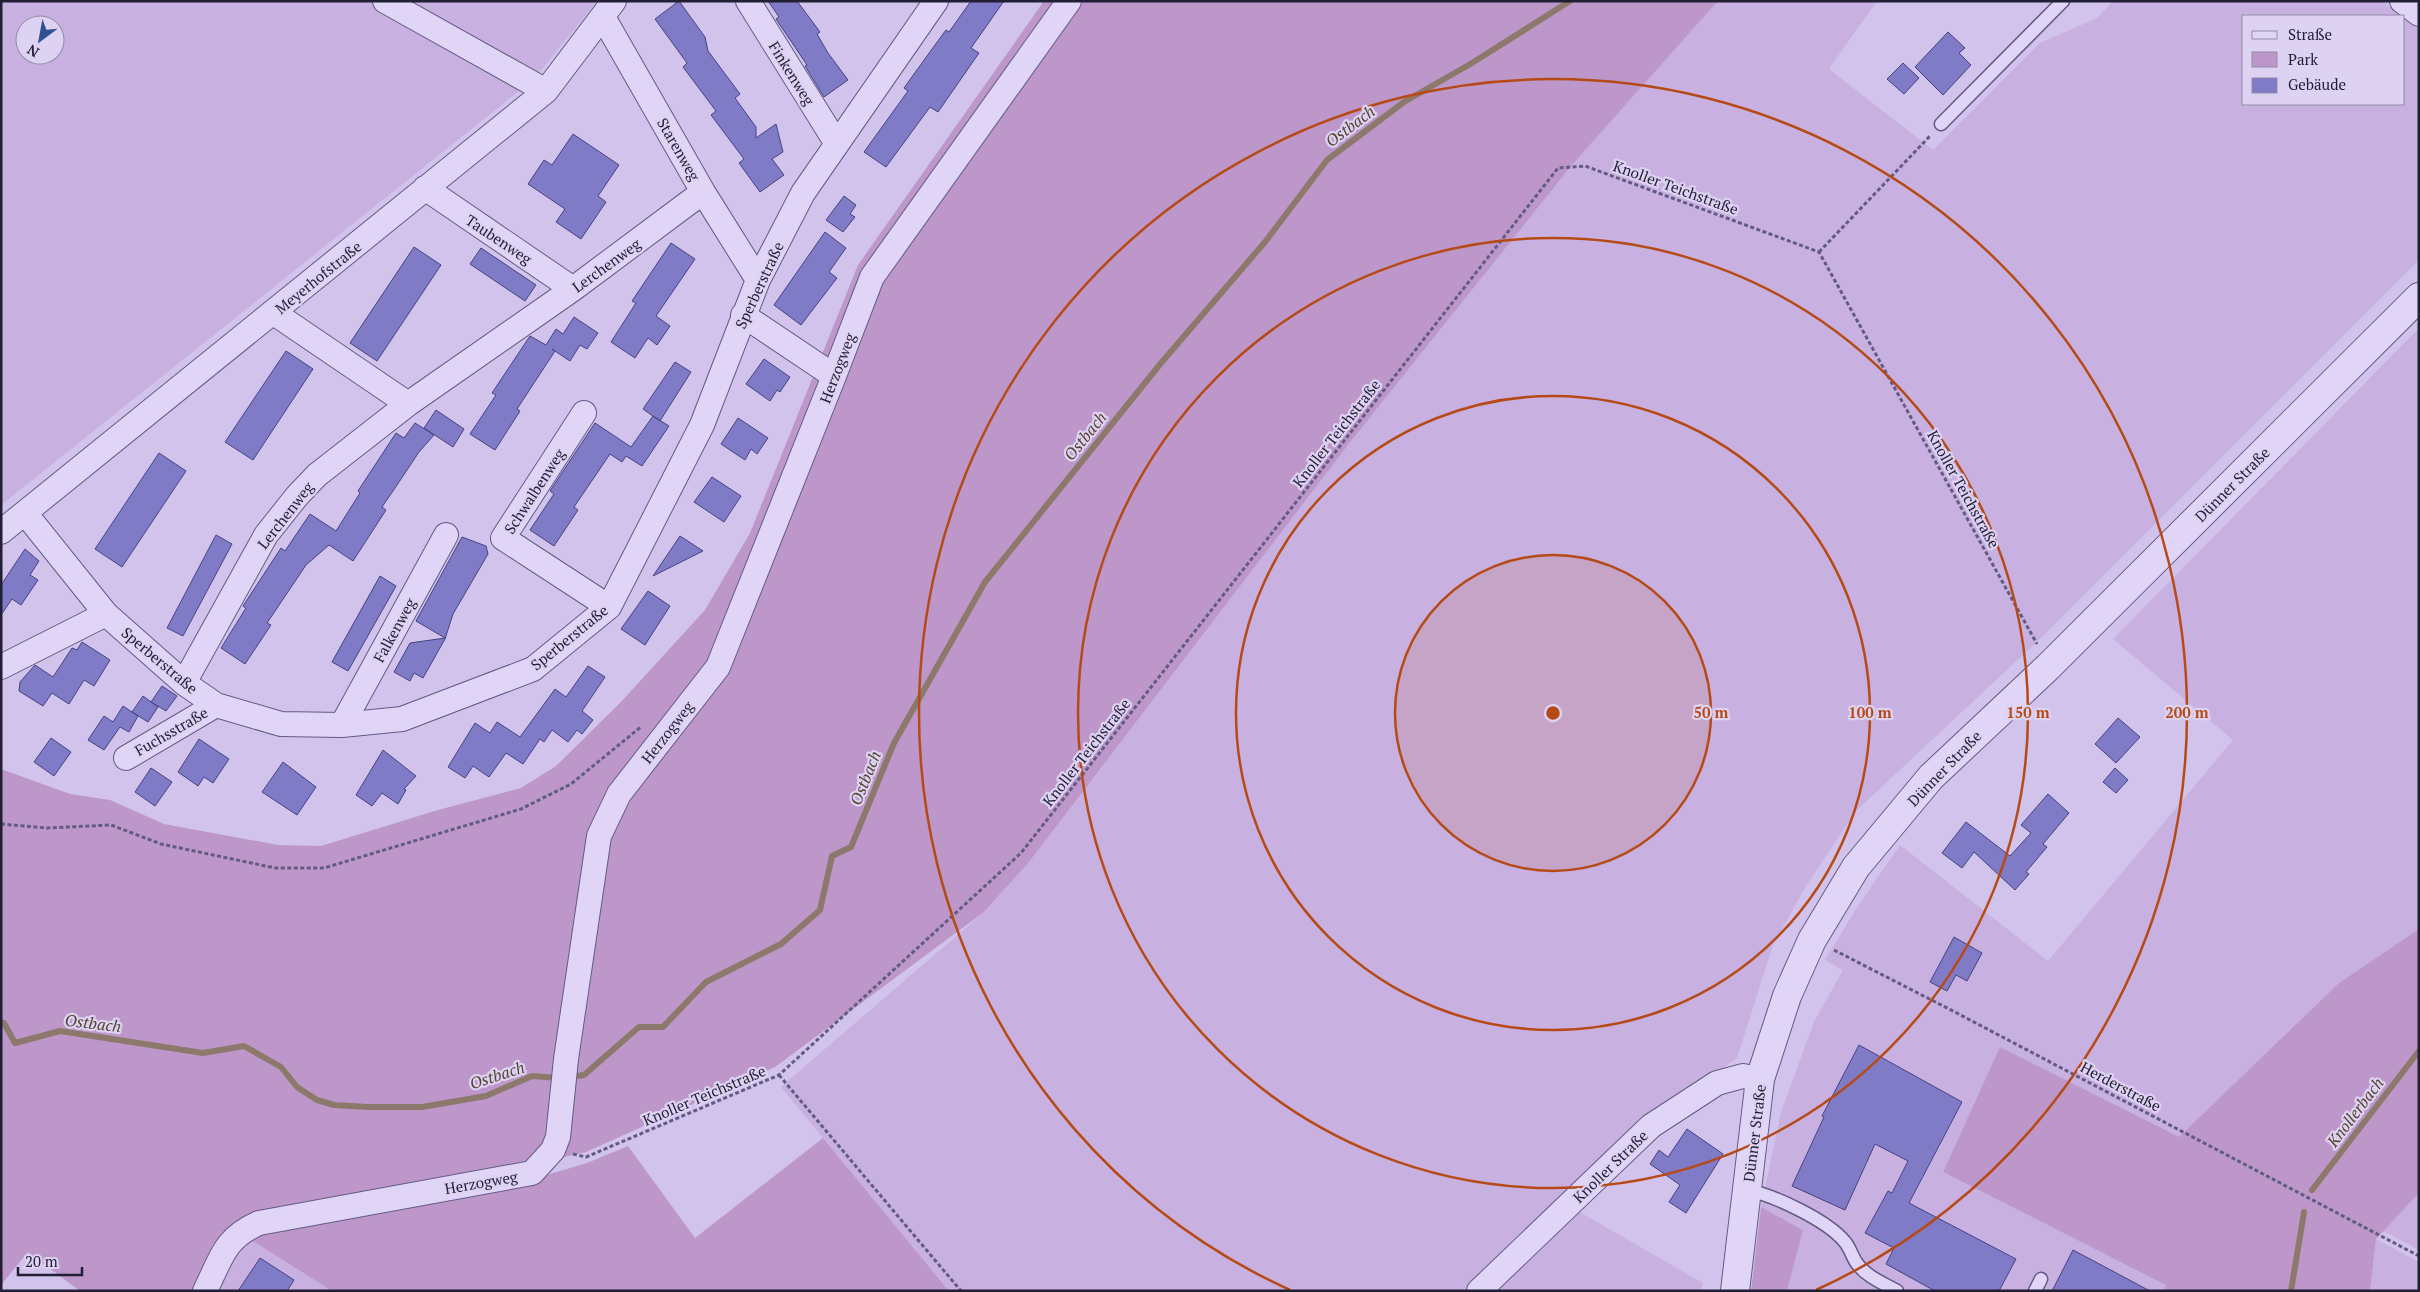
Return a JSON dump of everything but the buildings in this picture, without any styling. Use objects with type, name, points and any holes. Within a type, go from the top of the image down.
[{"type":"street","points":[[385,1],[546,91]]},
{"type":"street","name":"Finkenweg","points":[[748,1],[837,144]]},
{"type":"street","name":"Sperberstraße","points":[[25,513],[106,614],[184,683],[216,705],[281,724],[342,725],[402,719],[533,669],[609,607],[702,425],[758,280],[804,193],[936,1]]},
{"type":"street","name":"Herzogweg","points":[[205,1291],[228,1243],[242,1230],[259,1223],[532,1173],[553,1150],[558,1138],[566,1059],[599,836],[619,794],[718,667],[872,277],[1069,1]]},
{"type":"street","points":[[2402,1],[2419,14]]},
{"type":"street","name":"Meyerhofstraße","points":[[1,532],[546,91],[608,9]]},
{"type":"street","name":"Starenweg","points":[[608,9],[704,192],[758,280]]},
{"type":"street","name":"Taubenweg","points":[[425,188],[573,289]]},
{"type":"street","name":"Lerchenweg","points":[[184,683],[266,535],[296,496],[317,475],[408,404],[573,289],[704,192]]},
{"type":"street","name":"Dünner Straße","points":[[1735,1291],[1760,1079],[1787,996],[1812,940],[1856,867],[1931,776],[2048,667],[2419,297]]},
{"type":"street","points":[[274,313],[408,404]]},
{"type":"street","points":[[744,315],[834,376]]},
{"type":"street","name":"Schwalbenweg","points":[[584,413],[503,538],[609,607]]},
{"type":"street","name":"Falkenweg","points":[[342,725],[446,535]]},
{"type":"street","points":[[1,667],[106,614]]},
{"type":"street","name":"Fuchsstraße","points":[[126,758],[216,705]]},
{"type":"street","name":"Knoller Straße","points":[[1479,1291],[1651,1126],[1717,1083],[1743,1076],[1760,1079]]},
{"type":"lane","points":[[1941,124],[2063,1]]},
{"type":"lane","points":[[1748,1190],[1767,1194],[1830,1228],[1846,1243],[1857,1264],[1874,1278],[1897,1291]]},
{"type":"lane","points":[[2035,1291],[2042,1279]]},
{"type":"path","points":[[1819,252],[1941,124]]},
{"type":"path","name":"Knoller Teichstraße","points":[[553,1150],[586,1157],[779,1075],[1020,853],[1558,168],[1585,166],[1819,252],[2048,667]]},
{"type":"path","points":[[1,824],[47,828],[111,825],[161,844],[275,868],[324,868],[521,809],[572,784],[645,723]]},
{"type":"path","name":"Herderstraße","points":[[1812,940],[1960,1014],[2419,1256]]},
{"type":"path","points":[[779,1075],[961,1291]]},
{"type":"shaded area","points":[[1,1],[597,1],[534,79],[1,505]]},
{"type":"shaded area","points":[[1718,1],[1877,1],[1829,69],[1933,150],[2040,43],[2097,18],[2113,1],[2382,1],[2401,15],[2242,15],[2242,105],[2405,105],[2405,18],[2419,29],[2419,260],[2041,638],[1856,811],[1806,886],[1773,945],[1737,1058],[1658,1113],[1466,1291],[949,1291],[781,1087],[984,912],[1029,862],[1351,441],[1572,165]]},
{"type":"shaded area","points":[[2419,328],[2419,929],[2339,983],[2179,1138],[2000,1047],[1943,1172],[2167,1285],[2164,1291],[1787,1291],[1803,1230],[1761,1207],[1781,1112],[1814,1022],[1843,970],[1825,960],[1856,909],[1900,845],[2048,961],[2233,740],[2113,639]]},
{"type":"shaded area","points":[[2419,1193],[2419,1250],[2383,1231]]},
{"type":"shaded area","points":[[1578,1211],[1703,1283],[1701,1291],[1492,1291]]},
{"type":"shaded area","points":[[245,1236],[332,1291],[216,1291]]},
{"type":"shaded area","points":[[2376,1239],[2419,1262],[2419,1291],[2370,1291]]},
{"type":"green space","points":[[1044,1],[1718,1],[1572,165],[1351,441],[1029,862],[984,912],[775,1067],[586,1152],[525,1166],[251,1213],[227,1229],[196,1291],[80,1291],[28,1252],[1,1285],[1,769],[70,794],[110,800],[164,824],[278,845],[321,846],[438,810],[521,788],[556,766],[620,703],[705,610],[750,533],[858,265]]},
{"type":"green space","points":[[2419,929],[2419,1193],[2376,1239],[2370,1291],[2164,1291],[2166,1285],[1943,1172],[2000,1047],[2179,1137],[2339,983]]},
{"type":"green space","points":[[823,1138],[949,1291],[332,1291],[245,1236],[533,1179],[587,1163],[628,1146],[695,1238]]},
{"type":"green space","points":[[1761,1207],[1803,1230],[1787,1291],[1751,1291]]},
{"type":"waterway","name":"Ostbach","points":[[569,1077],[584,1075],[639,1027],[663,1027],[706,982],[781,944],[820,910],[832,856],[851,847],[894,743],[985,582],[1161,363],[1265,242],[1327,160],[1404,102],[1472,63],[1570,1]]},
{"type":"waterway","name":"Ostbach","points":[[1,1023],[4,1023],[15,1043],[60,1031],[203,1053],[244,1046],[281,1067],[297,1087],[317,1100],[334,1105],[422,1107],[486,1096],[532,1076],[559,1078]]},
{"type":"waterway","name":"Knollerbach","points":[[2312,1190],[2419,1051]]},
{"type":"waterway","name":"Knollerbach","points":[[2291,1291],[2304,1212]]}]
